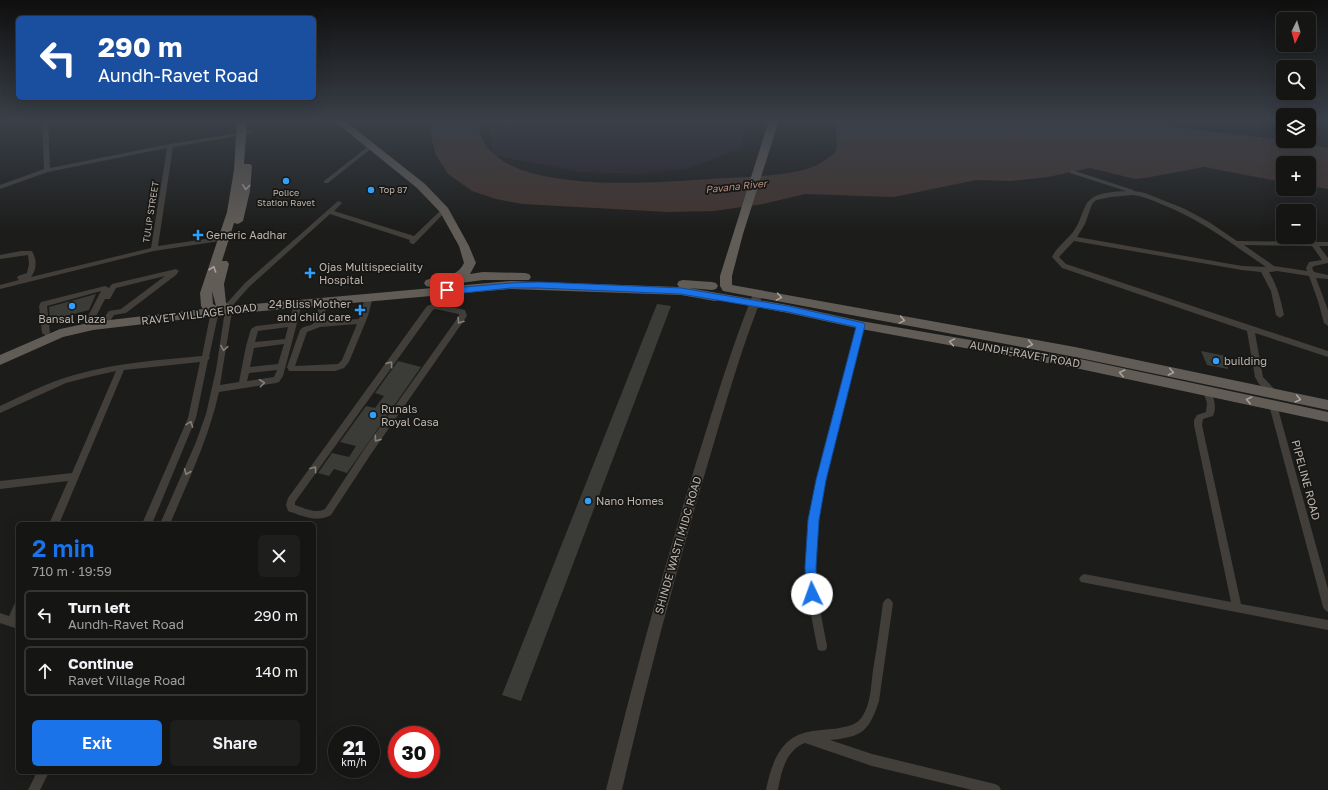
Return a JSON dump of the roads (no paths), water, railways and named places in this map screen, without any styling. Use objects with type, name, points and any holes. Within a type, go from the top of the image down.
[{"type":"main road","points":[[221,307],[206,293],[228,237],[241,157]]},
{"type":"main road","points":[[385,157],[421,186],[444,210],[464,246],[474,258],[487,279]]},
{"type":"main road","points":[[719,290],[726,276],[733,233],[756,157]]},
{"type":"main road","points":[[733,233],[761,157]]},
{"type":"main road","points":[[448,285],[466,271],[470,265],[464,246]]},
{"type":"main road","name":"RAVET VILLAGE ROAD","points":[[448,285],[453,291],[487,279],[539,285],[681,291],[719,290]]},
{"type":"main road","name":"RAVET VILLAGE ROAD","points":[[0,353],[46,333],[92,321],[448,285]]},
{"type":"main road","name":"RAVET VILLAGE ROAD","points":[[0,360],[45,339],[76,329],[221,307],[298,304],[369,298],[448,285]]},
{"type":"main road","name":"AUNDH-RAVET ROAD","points":[[719,290],[861,325],[1080,364],[1207,391],[1328,405]]},
{"type":"main road","name":"AUNDH-RAVET ROAD","points":[[756,298],[1075,352],[1274,399],[1328,416]]},
{"type":"street","points":[[47,157],[47,170]]},
{"type":"street","points":[[0,187],[47,170],[114,157]]},
{"type":"street","name":"TULIP STREET","points":[[168,157],[154,249],[228,237]]},
{"type":"street","points":[[326,182],[357,157]]},
{"type":"street","points":[[1072,172],[1134,193]]},
{"type":"street","points":[[1276,270],[1269,267],[1207,222],[1183,210],[1143,194],[1134,193],[1125,193],[1095,199],[1088,208],[1081,225],[1055,258],[1064,266],[1328,354]]},
{"type":"street","points":[[148,522],[192,418],[206,358],[221,307],[339,203]]},
{"type":"street","points":[[329,212],[413,240],[444,210]]},
{"type":"street","points":[[1071,238],[1242,268],[1276,270],[1328,277]]},
{"type":"street","points":[[1237,243],[1276,244]]},
{"type":"street","points":[[1314,244],[1328,261],[1311,264],[1309,268],[1328,323]]},
{"type":"street","points":[[1316,244],[1328,244]]},
{"type":"street","points":[[0,287],[154,249]]},
{"type":"street","points":[[0,257],[30,253],[33,259],[30,275],[0,283]]},
{"type":"street","points":[[1264,270],[1270,278],[1275,290],[1280,315]]},
{"type":"street","points":[[92,321],[114,286],[176,271],[123,311],[112,313],[107,319]]},
{"type":"street","points":[[435,306],[462,312],[463,316],[368,451],[328,512],[319,516],[291,508],[290,505],[292,501],[430,308],[435,306],[448,285]]},
{"type":"street","points":[[46,333],[44,304],[105,288],[106,289],[92,321]]},
{"type":"street","points":[[1318,292],[1328,293]]},
{"type":"street","points":[[362,321],[318,324],[304,330],[291,366],[292,369],[335,368],[341,366],[345,362],[362,321],[369,298]]},
{"type":"street","name":"SHINDE WASTI MIDC ROAD","points":[[614,790],[665,590],[720,405],[756,298]]},
{"type":"street","points":[[318,324],[324,301]]},
{"type":"street","points":[[216,389],[276,380],[282,366],[298,304]]},
{"type":"street","points":[[166,522],[200,442],[210,414],[216,389],[221,307]]},
{"type":"street","points":[[242,386],[252,334],[256,329],[293,324]]},
{"type":"street","points":[[822,646],[812,594],[810,567],[814,520],[826,455],[861,325]]},
{"type":"street","points":[[1250,329],[1259,377],[1274,399]]},
{"type":"street","points":[[250,346],[288,341]]},
{"type":"street","points":[[0,410],[68,380],[121,368],[206,358]]},
{"type":"street","points":[[245,371],[282,366]]},
{"type":"street","points":[[55,522],[121,368]]},
{"type":"street","points":[[1207,391],[1211,409],[1210,414],[1200,417],[1198,420],[1198,425],[1237,608]]},
{"type":"street","name":"PIPELINE ROAD","points":[[1274,399],[1328,607]]},
{"type":"street","points":[[182,443],[200,442]]},
{"type":"street","points":[[0,485],[75,476]]},
{"type":"street","points":[[1084,579],[1328,625]]},
{"type":"street","points":[[772,790],[775,775],[784,754],[792,744],[804,738],[852,730],[863,725],[870,714],[874,701],[888,603]]},
{"type":"street","points":[[0,618],[14,623]]},
{"type":"street","points":[[804,738],[872,760],[994,790]]},
{"type":"street","points":[[34,790],[42,774]]},
{"type":"water","name":"Pavana River","points":[[437,157],[499,157],[507,163],[538,175],[575,181],[614,183],[749,177],[778,174],[804,170],[818,165],[830,157],[1276,157],[1276,181],[1204,167],[1135,179],[1090,168],[1048,177],[1012,181],[976,180],[894,197],[805,194],[763,204],[714,211],[668,212],[522,204],[496,199],[472,191],[448,174]]},
{"type":"water","points":[[1316,157],[1328,157],[1328,189],[1316,187]]},
{"type":"place","name":"Police Station Ravet","points":[[286,181]]},
{"type":"place","name":"Top 87","points":[[371,190]]},
{"type":"place","name":"Generic Aadhar","points":[[198,235]]},
{"type":"place","name":"Ojas Multispeciality Hospital","points":[[310,273]]},
{"type":"place","name":"Bansal Plaza","points":[[72,306]]},
{"type":"place","name":"24 Bliss Mother and child care","points":[[360,310]]},
{"type":"place","name":"building","points":[[1216,361]]},
{"type":"place","name":"Runals Royal Casa","points":[[373,415]]},
{"type":"place","name":"Nano Homes","points":[[588,501]]}]
